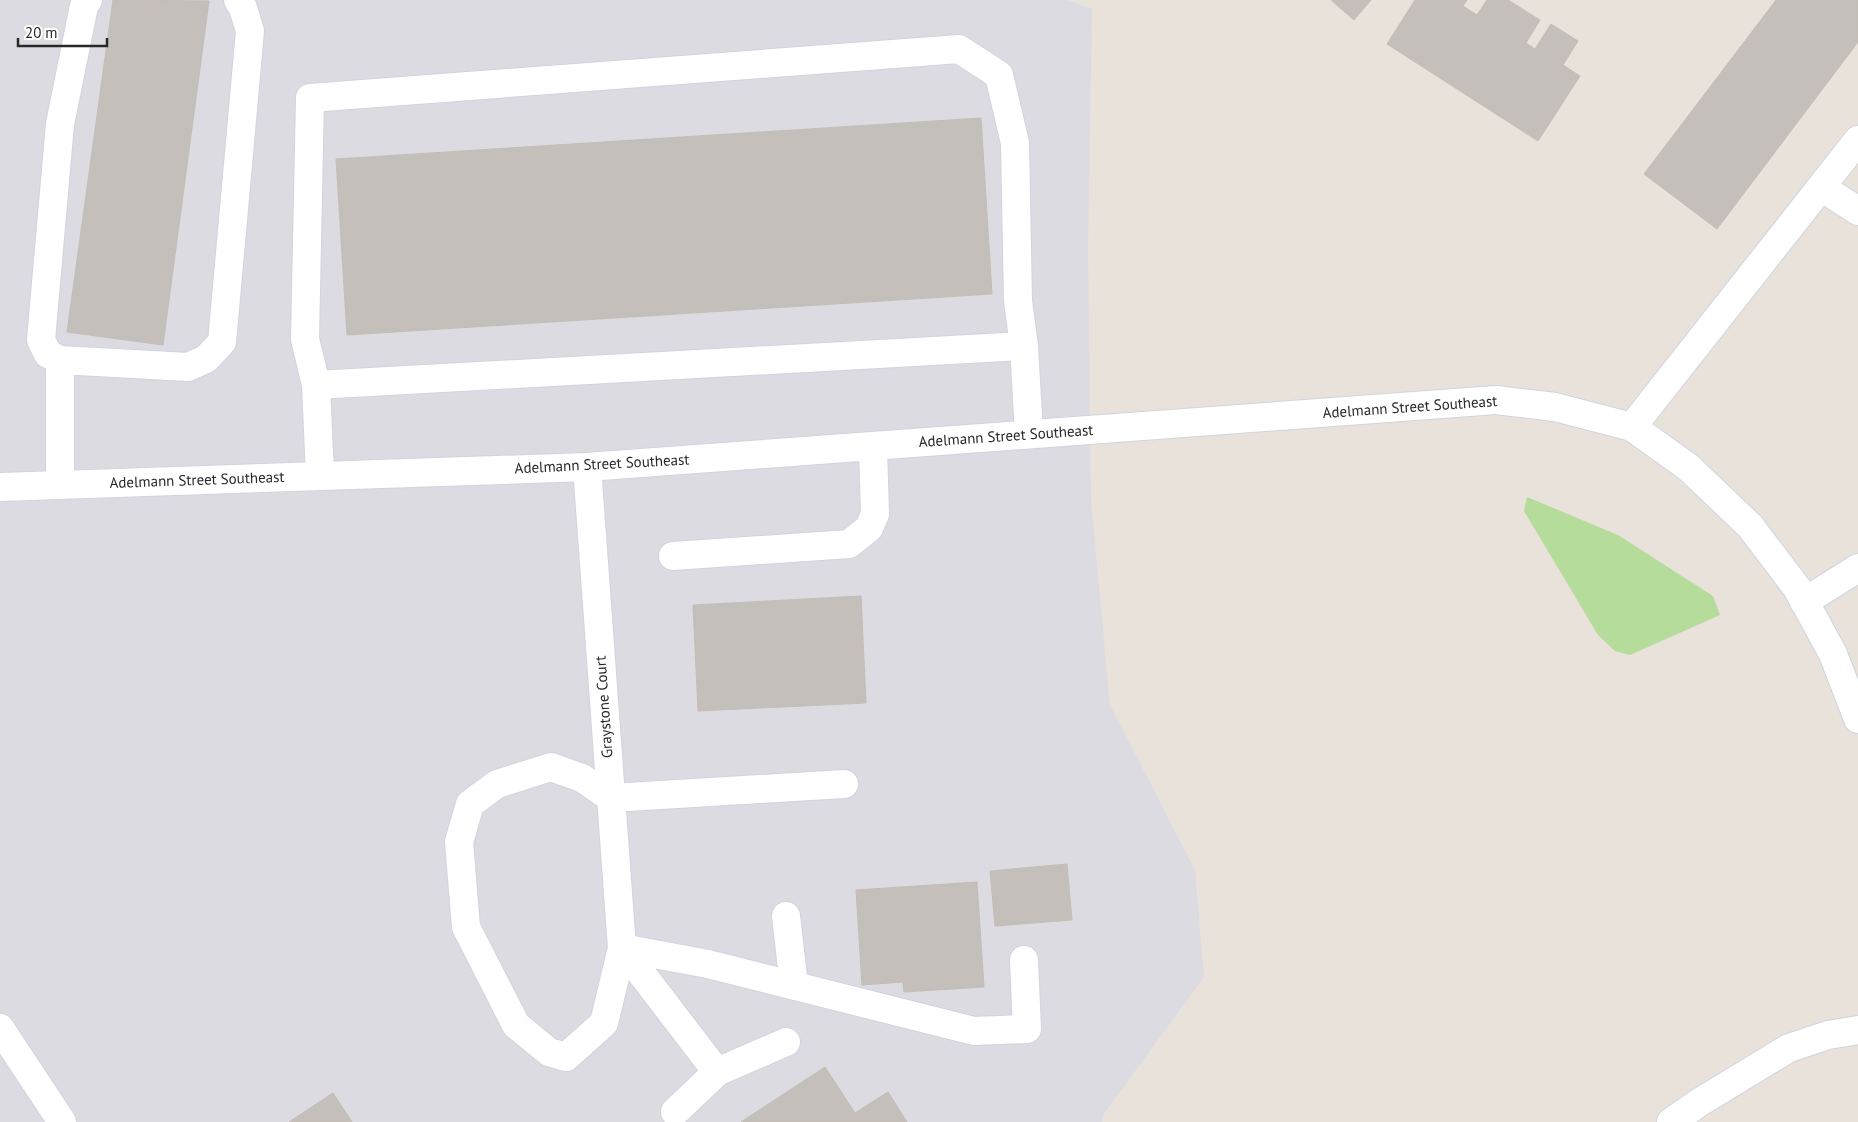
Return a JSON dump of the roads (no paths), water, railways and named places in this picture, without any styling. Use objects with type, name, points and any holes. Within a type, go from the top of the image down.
[{"type":"street","points":[[88,0],[84,6],[60,124],[41,340],[48,354],[60,360],[188,368],[206,358],[222,342],[250,31],[243,8],[238,0]]},
{"type":"street","points":[[320,476],[316,385],[305,339],[310,98],[959,49],[999,75],[1015,143],[1018,301],[1024,346],[1029,434]]},
{"type":"street","points":[[1632,427],[1858,140]]},
{"type":"street","points":[[1822,186],[1858,211]]},
{"type":"street","points":[[316,385],[1024,346]]},
{"type":"street","points":[[60,360],[60,484]]},
{"type":"street","name":"Adelmann Street Southeast","points":[[0,486],[587,467],[1496,400],[1555,408],[1632,427],[1688,467],[1750,526],[1797,588],[1833,654],[1858,719]]},
{"type":"street","points":[[673,556],[849,544],[869,528],[875,514],[873,446]]},
{"type":"street","name":"Graystone Court","points":[[587,467],[622,948],[604,1023],[566,1057],[549,1052],[516,1025],[466,927],[458,842],[470,804],[497,784],[551,767],[582,778],[611,798]]},
{"type":"street","points":[[1804,602],[1858,568]]},
{"type":"street","points":[[611,798],[844,784]]},
{"type":"street","points":[[786,916],[794,986]]},
{"type":"street","points":[[622,948],[708,964],[974,1031],[1028,1029],[1024,960]]},
{"type":"street","points":[[622,948],[717,1072]]},
{"type":"street","points":[[0,1028],[62,1122]]},
{"type":"street","points":[[1671,1122],[1701,1112],[1789,1048],[1828,1035],[1858,1030]]},
{"type":"street","points":[[675,1112],[717,1072],[786,1042]]}]
